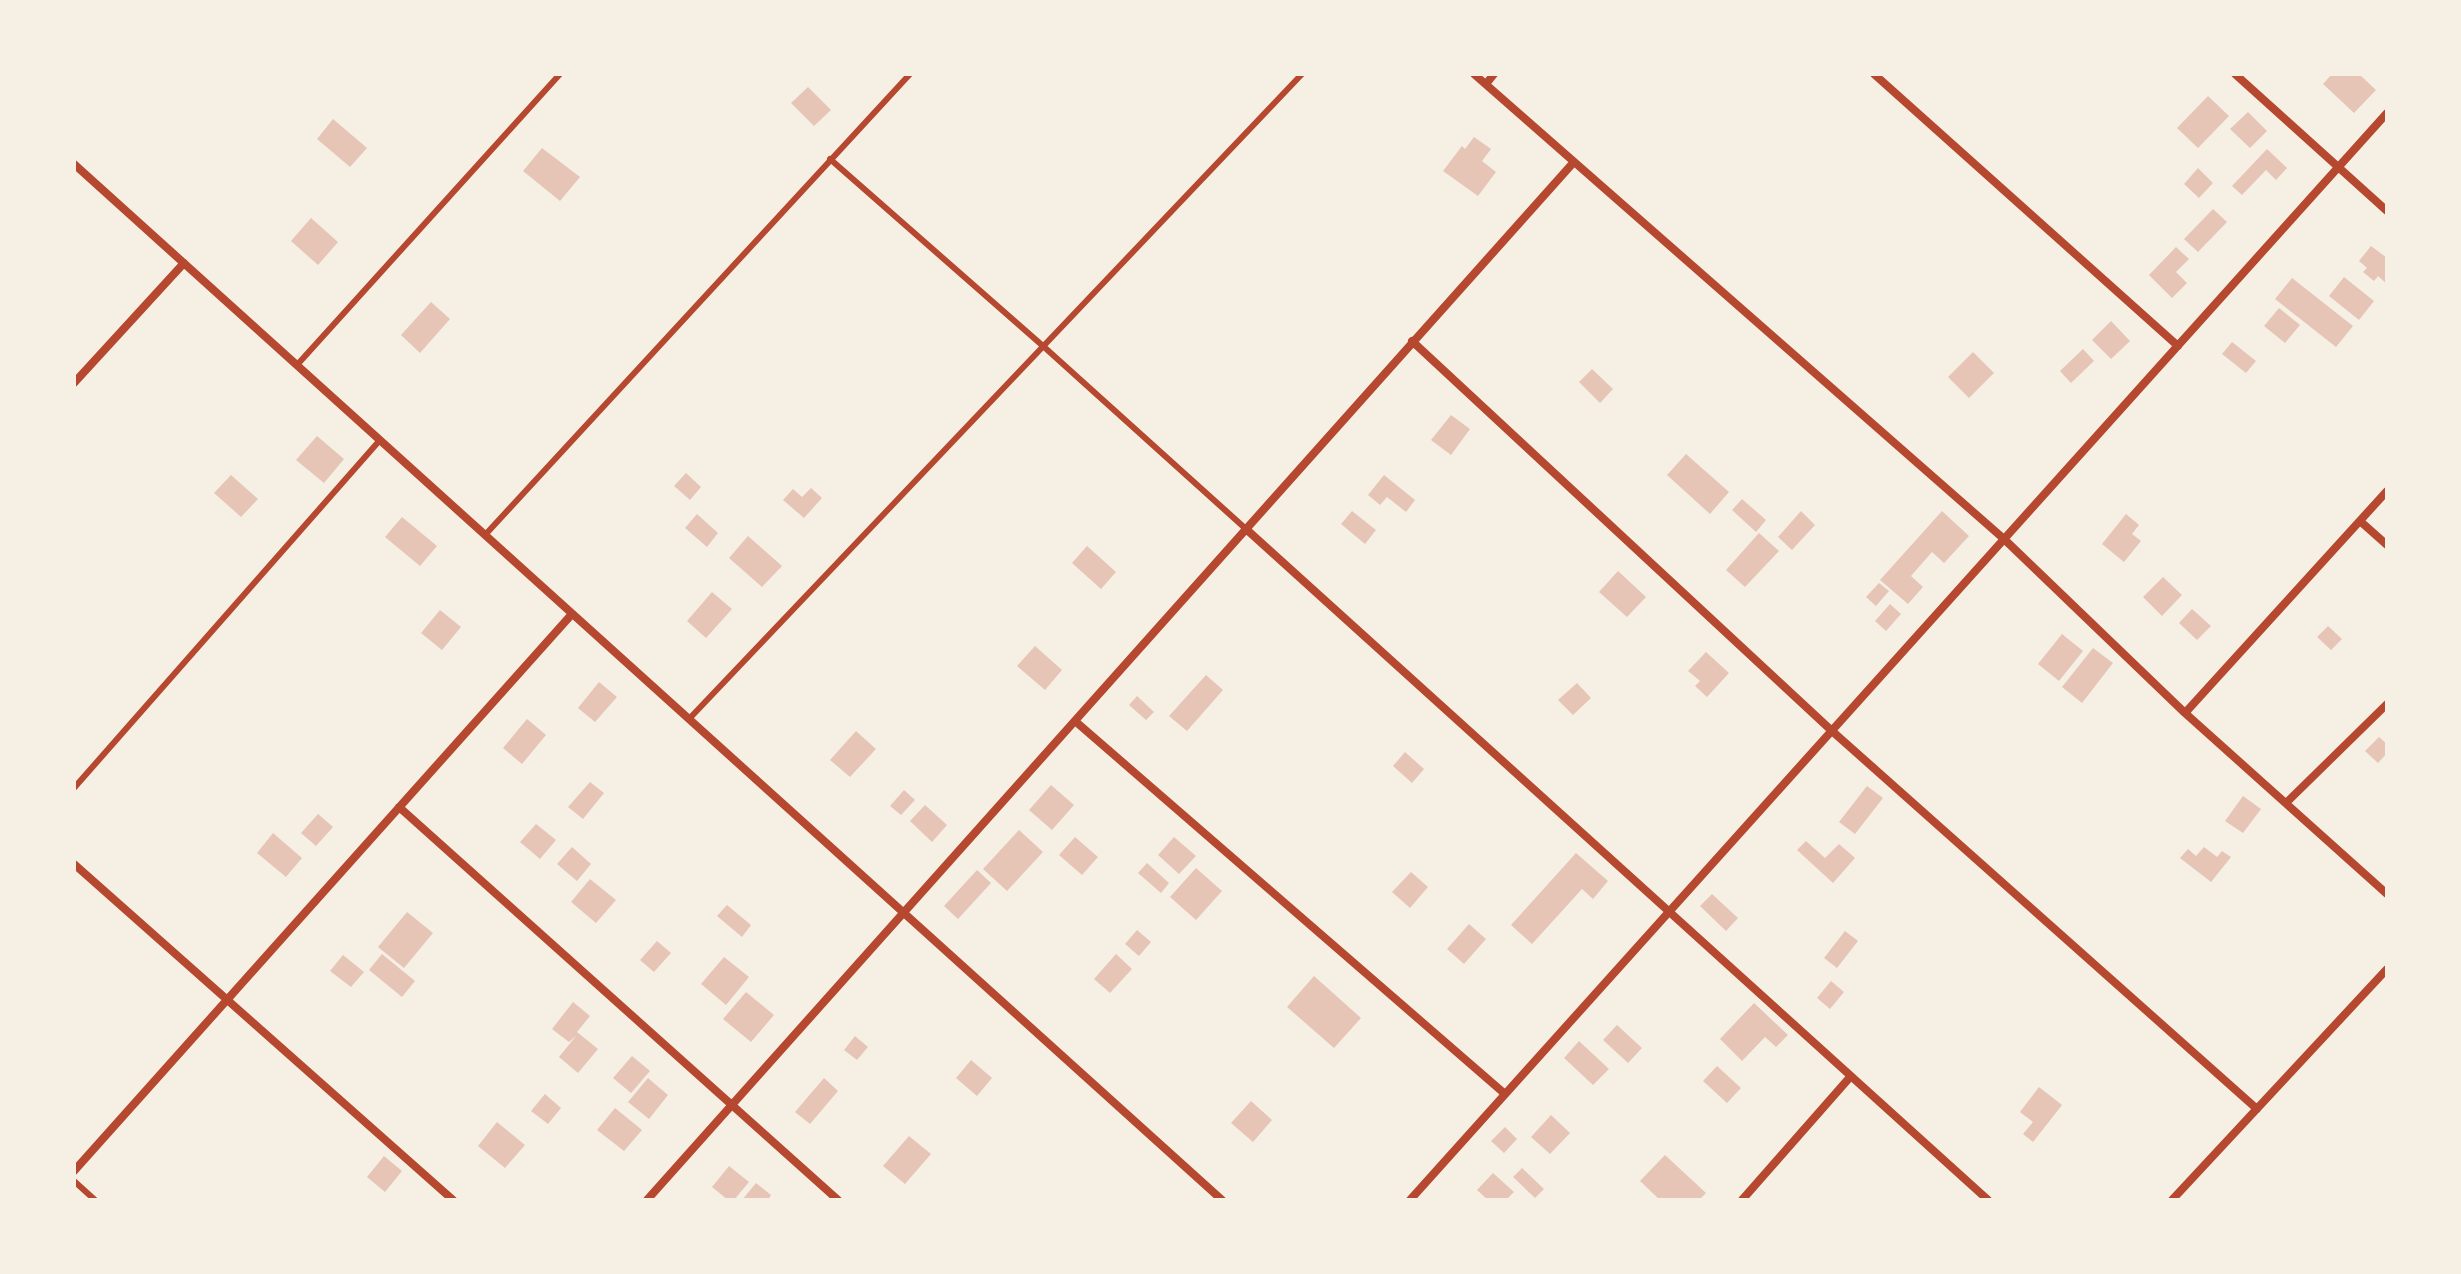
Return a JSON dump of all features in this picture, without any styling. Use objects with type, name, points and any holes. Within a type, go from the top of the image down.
[{"type":"street","points":[[1474,74],[2004,539],[2185,713],[2387,894]]},
{"type":"street","points":[[1486,84],[1494,74]]},
{"type":"street","points":[[1874,74],[2178,346]]},
{"type":"street","points":[[2235,74],[2387,211]]},
{"type":"street","points":[[1410,1200],[2387,113]]},
{"type":"street","points":[[647,1200],[1573,163]]},
{"type":"street","points":[[74,164],[1222,1200]]},
{"type":"street","points":[[74,383],[184,263]]},
{"type":"street","points":[[1412,341],[1832,731],[2257,1109]]},
{"type":"street","points":[[2185,713],[2387,491]]},
{"type":"street","points":[[2360,521],[2387,545]]},
{"type":"street","points":[[1246,529],[1988,1200]]},
{"type":"street","points":[[74,1171],[572,614]]},
{"type":"street","points":[[2286,803],[2387,704]]},
{"type":"street","points":[[1075,721],[1505,1094]]},
{"type":"street","points":[[399,807],[838,1200]]},
{"type":"street","points":[[74,864],[453,1200]]},
{"type":"street","points":[[2172,1200],[2387,969]]},
{"type":"street","points":[[1742,1200],[1851,1076]]},
{"type":"lane","points":[[297,365],[560,74]]},
{"type":"lane","points":[[485,535],[910,74]]},
{"type":"lane","points":[[689,719],[1302,74]]},
{"type":"lane","points":[[830,159],[1246,529]]},
{"type":"lane","points":[[74,788],[380,440]]},
{"type":"lane","points":[[74,1181],[95,1200]]},
{"type":"building","points":[[2332,74],[2359,74],[2376,90],[2354,113],[2323,84]]},
{"type":"building","points":[[808,87],[831,110],[814,126],[791,103]]},
{"type":"building","points":[[2208,96],[2229,116],[2198,148],[2177,128]]},
{"type":"building","points":[[2248,112],[2267,131],[2250,148],[2230,129]]},
{"type":"building","points":[[333,119],[367,148],[350,167],[317,139]]},
{"type":"building","points":[[1474,137],[1491,149],[1482,161],[1496,172],[1478,196],[1443,171],[1462,146],[1465,149]]},
{"type":"building","points":[[542,148],[580,177],[560,201],[523,171]]},
{"type":"building","points":[[2267,149],[2287,168],[2276,180],[2266,170],[2242,195],[2232,186]]},
{"type":"building","points":[[2198,168],[2213,183],[2199,198],[2184,184]]},
{"type":"building","points":[[2213,209],[2227,222],[2198,252],[2184,239]]},
{"type":"building","points":[[311,218],[338,242],[318,265],[291,241]]},
{"type":"building","points":[[2371,246],[2387,258],[2387,284],[2378,276],[2374,281],[2363,272],[2367,268],[2359,261]]},
{"type":"building","points":[[2176,247],[2189,259],[2176,272],[2187,283],[2172,298],[2149,275]]},
{"type":"building","points":[[2344,277],[2374,301],[2359,320],[2329,296]]},
{"type":"building","points":[[2292,278],[2353,326],[2336,347],[2275,299]]},
{"type":"building","points":[[431,302],[450,319],[420,353],[401,335]]},
{"type":"building","points":[[2279,308],[2300,325],[2285,343],[2264,326]]},
{"type":"building","points":[[2111,321],[2130,341],[2111,359],[2092,340]]},
{"type":"building","points":[[2232,342],[2256,361],[2246,373],[2222,354]]},
{"type":"building","points":[[2083,349],[2094,361],[2071,383],[2060,371]]},
{"type":"building","points":[[1973,352],[1994,373],[1969,398],[1948,377]]},
{"type":"building","points":[[1592,369],[1613,389],[1600,403],[1579,382]]},
{"type":"building","points":[[1451,415],[1470,429],[1451,455],[1431,440]]},
{"type":"building","points":[[317,436],[344,459],[324,483],[296,460]]},
{"type":"building","points":[[1686,454],[1729,492],[1710,514],[1667,475]]},
{"type":"building","points":[[686,473],[701,487],[690,500],[674,486]]},
{"type":"building","points":[[231,475],[258,499],[241,517],[214,493]]},
{"type":"building","points":[[1384,475],[1415,500],[1406,512],[1387,497],[1380,505],[1368,495]]},
{"type":"building","points":[[811,488],[822,498],[804,518],[783,500],[793,489],[802,497]]},
{"type":"building","points":[[1742,499],[1766,520],[1756,532],[1732,510]]},
{"type":"building","points":[[1352,511],[1376,530],[1365,544],[1341,524]]},
{"type":"building","points":[[1801,511],[1815,525],[1792,550],[1778,537]]},
{"type":"building","points":[[1942,511],[1969,536],[1944,563],[1932,552],[1911,576],[1923,587],[1908,604],[1880,580]]},
{"type":"building","points":[[697,514],[718,533],[707,547],[685,528]]},
{"type":"building","points":[[2126,514],[2139,525],[2132,534],[2141,541],[2124,562],[2102,544]]},
{"type":"building","points":[[402,517],[437,546],[420,566],[385,537]]},
{"type":"building","points":[[1759,533],[1779,551],[1745,587],[1726,570]]},
{"type":"building","points":[[748,536],[782,566],[762,587],[729,558]]},
{"type":"building","points":[[1087,546],[1116,572],[1101,589],[1072,563]]},
{"type":"building","points":[[1618,571],[1646,597],[1627,617],[1599,592]]},
{"type":"building","points":[[2163,577],[2182,595],[2162,616],[2143,597]]},
{"type":"building","points":[[1879,583],[1889,591],[1876,606],[1866,597]]},
{"type":"building","points":[[712,592],[732,609],[706,638],[687,621]]},
{"type":"building","points":[[1890,604],[1901,614],[1886,631],[1875,621]]},
{"type":"building","points":[[2192,609],[2211,626],[2197,640],[2179,623]]},
{"type":"building","points":[[440,610],[461,627],[442,650],[421,633]]},
{"type":"building","points":[[2328,626],[2342,639],[2331,650],[2317,637]]},
{"type":"building","points":[[2062,634],[2083,651],[2059,681],[2038,664]]},
{"type":"building","points":[[1035,646],[1062,670],[1045,690],[1017,666]]},
{"type":"building","points":[[2093,648],[2113,663],[2082,703],[2062,687]]},
{"type":"building","points":[[1706,652],[1729,673],[1707,697],[1695,686],[1700,681],[1688,671]]},
{"type":"building","points":[[1206,675],[1223,690],[1187,731],[1169,716]]},
{"type":"building","points":[[599,682],[617,697],[595,722],[578,708]]},
{"type":"building","points":[[1577,683],[1591,698],[1573,715],[1558,700]]},
{"type":"building","points":[[1137,696],[1154,712],[1146,720],[1129,705]]},
{"type":"building","points":[[527,719],[546,735],[522,764],[503,748]]},
{"type":"building","points":[[856,731],[876,749],[850,777],[830,760]]},
{"type":"building","points":[[2379,737],[2387,744],[2387,753],[2378,763],[2365,751]]},
{"type":"building","points":[[1405,752],[1424,769],[1412,783],[1393,766]]},
{"type":"building","points":[[590,782],[604,793],[583,819],[568,807]]},
{"type":"building","points":[[1051,785],[1074,805],[1052,830],[1029,810]]},
{"type":"building","points":[[1867,786],[1883,798],[1855,834],[1839,822]]},
{"type":"building","points":[[904,790],[915,800],[901,815],[890,806]]},
{"type":"building","points":[[2243,796],[2261,809],[2243,833],[2225,821]]},
{"type":"building","points":[[925,805],[947,825],[932,842],[910,821]]},
{"type":"building","points":[[318,814],[333,827],[316,846],[301,833]]},
{"type":"building","points":[[536,824],[556,840],[540,859],[520,842]]},
{"type":"building","points":[[1019,830],[1043,852],[1007,891],[983,869]]},
{"type":"building","points":[[273,833],[302,858],[286,877],[257,853]]},
{"type":"building","points":[[1075,837],[1098,857],[1082,875],[1059,855]]},
{"type":"building","points":[[1174,837],[1196,856],[1179,874],[1158,855]]},
{"type":"building","points":[[1806,841],[1825,858],[1839,844],[1855,858],[1833,883],[1797,850]]},
{"type":"building","points":[[572,847],[591,864],[577,881],[557,864]]},
{"type":"building","points":[[2204,847],[2217,857],[2222,851],[2231,857],[2211,882],[2180,858],[2188,849],[2196,856]]},
{"type":"building","points":[[1576,853],[1608,881],[1593,899],[1582,889],[1532,944],[1511,925]]},
{"type":"building","points":[[1147,863],[1169,883],[1161,893],[1138,873]]},
{"type":"building","points":[[1196,868],[1222,891],[1196,920],[1170,897]]},
{"type":"building","points":[[977,870],[991,883],[958,919],[944,906]]},
{"type":"building","points":[[1411,872],[1428,887],[1410,908],[1392,892]]},
{"type":"building","points":[[590,879],[616,900],[596,923],[571,902]]},
{"type":"building","points":[[1712,894],[1738,918],[1726,931],[1700,906]]},
{"type":"building","points":[[727,905],[751,925],[742,937],[717,916]]},
{"type":"building","points":[[407,912],[433,933],[404,968],[378,947]]},
{"type":"building","points":[[1469,924],[1486,939],[1464,964],[1447,949]]},
{"type":"building","points":[[1137,930],[1151,942],[1139,956],[1125,944]]},
{"type":"building","points":[[1845,931],[1858,941],[1837,968],[1824,958]]},
{"type":"building","points":[[657,941],[671,953],[654,972],[640,960]]},
{"type":"building","points":[[382,954],[415,981],[402,997],[369,970]]},
{"type":"building","points":[[1116,954],[1132,969],[1110,993],[1094,979]]},
{"type":"building","points":[[343,955],[364,972],[351,987],[330,971]]},
{"type":"building","points":[[724,957],[749,977],[726,1005],[701,984]]},
{"type":"building","points":[[1314,976],[1361,1018],[1334,1048],[1287,1007]]},
{"type":"building","points":[[1831,981],[1844,992],[1830,1009],[1817,998]]},
{"type":"building","points":[[746,992],[774,1015],[751,1042],[723,1019]]},
{"type":"building","points":[[573,1002],[590,1016],[577,1032],[598,1049],[578,1073],[559,1057],[576,1036],[569,1042],[552,1029]]},
{"type":"building","points":[[1754,1003],[1788,1035],[1776,1047],[1765,1037],[1742,1061],[1720,1039]]},
{"type":"building","points":[[1617,1025],[1642,1048],[1628,1063],[1603,1040]]},
{"type":"building","points":[[855,1036],[868,1047],[857,1060],[844,1050]]},
{"type":"building","points":[[1579,1041],[1609,1069],[1593,1085],[1564,1058]]},
{"type":"building","points":[[632,1056],[650,1071],[631,1093],[613,1078]]},
{"type":"building","points":[[971,1060],[992,1078],[977,1096],[956,1078]]},
{"type":"building","points":[[1717,1066],[1741,1088],[1727,1103],[1703,1081]]},
{"type":"building","points":[[648,1078],[668,1095],[649,1119],[628,1102]]},
{"type":"building","points":[[824,1078],[838,1091],[810,1124],[795,1112]]},
{"type":"building","points":[[2039,1087],[2062,1105],[2033,1142],[2023,1134],[2033,1122],[2020,1112]]},
{"type":"building","points":[[545,1094],[561,1108],[548,1124],[531,1111]]},
{"type":"building","points":[[1251,1101],[1272,1120],[1253,1142],[1231,1123]]},
{"type":"building","points":[[615,1108],[642,1130],[624,1151],[597,1130]]},
{"type":"building","points":[[1551,1115],[1570,1133],[1550,1154],[1531,1137]]},
{"type":"building","points":[[497,1122],[525,1145],[505,1168],[478,1146]]},
{"type":"building","points":[[1505,1127],[1517,1139],[1504,1153],[1491,1141]]},
{"type":"building","points":[[909,1136],[931,1154],[905,1184],[883,1166]]},
{"type":"building","points":[[1665,1155],[1706,1193],[1699,1200],[1660,1200],[1640,1181]]},
{"type":"building","points":[[384,1156],[402,1171],[385,1192],[367,1177]]},
{"type":"building","points":[[729,1166],[749,1182],[734,1200],[728,1200],[712,1187]]},
{"type":"building","points":[[1522,1168],[1544,1189],[1535,1198],[1513,1177]]},
{"type":"building","points":[[1493,1173],[1514,1192],[1506,1200],[1488,1200],[1477,1190]]},
{"type":"building","points":[[756,1183],[771,1195],[768,1200],[742,1200]]}]
